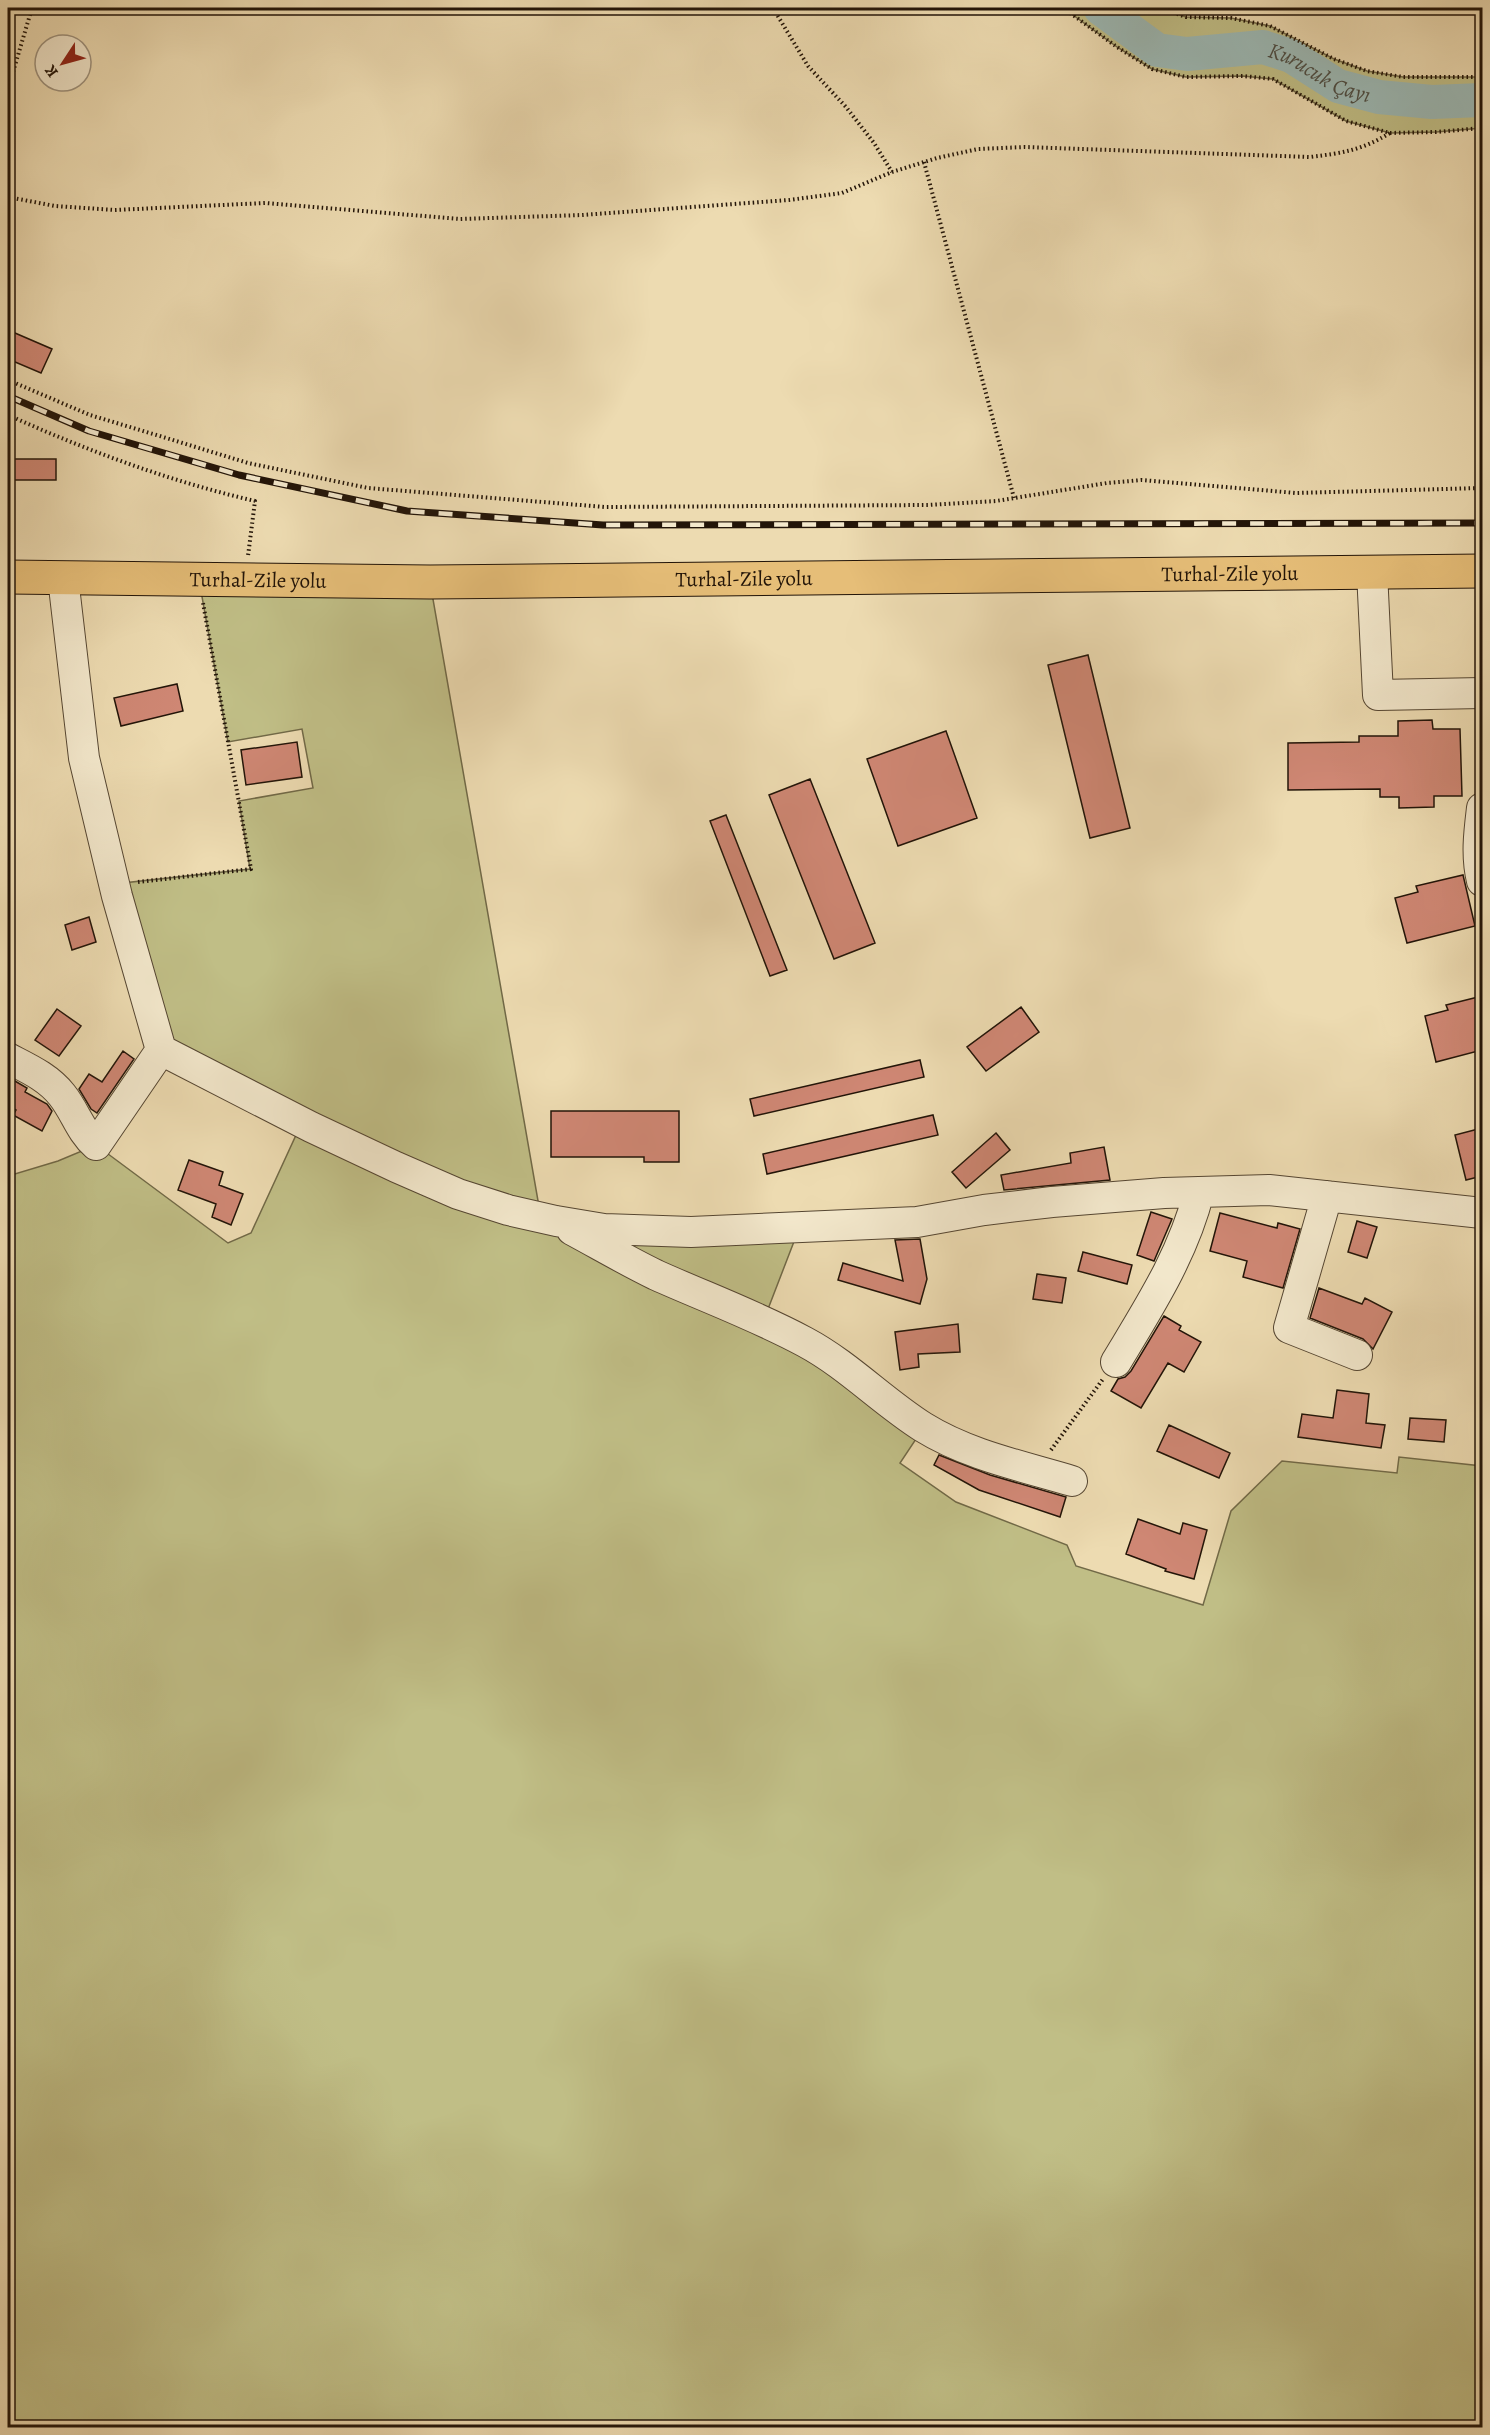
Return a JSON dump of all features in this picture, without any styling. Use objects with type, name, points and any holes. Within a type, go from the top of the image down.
[{"type":"main road","name":"Turhal-Zile yolu","points":[[8,578],[589,581],[1482,571]]},
{"type":"street","points":[[1372,572],[1378,695],[1482,693]]},
{"type":"street","points":[[63,578],[84,758],[114,884],[161,1050],[263,1103],[406,1172],[458,1194],[508,1210],[556,1221],[648,1232],[917,1221],[1052,1202],[1199,1192],[1269,1190],[1482,1213]]},
{"type":"street","points":[[1482,807],[1478,865],[1482,881]]},
{"type":"street","points":[[8,1058],[36,1073],[62,1094],[87,1137],[96,1145],[161,1050]]},
{"type":"street","points":[[1116,1362],[1172,1266],[1186,1235],[1199,1192]]},
{"type":"street","points":[[1327,1196],[1289,1328],[1357,1355]]},
{"type":"street","points":[[556,1221],[614,1255],[805,1342],[856,1375],[896,1408],[934,1432],[988,1456],[1072,1481]]},
{"type":"path","points":[[8,89],[32,8]]},
{"type":"path","points":[[773,8],[808,66],[846,106],[874,143],[892,172]]},
{"type":"path","points":[[1058,8],[1152,69],[1186,77],[1243,76],[1273,79],[1346,122],[1390,133],[1482,128]]},
{"type":"path","points":[[1160,8],[1186,17],[1231,18],[1270,26],[1334,59],[1367,71],[1403,77],[1482,77]]},
{"type":"path","points":[[8,198],[55,206],[115,210],[265,203],[460,219],[582,215],[789,200],[842,193],[892,172],[978,149],[1025,147],[1310,157],[1339,154],[1370,145],[1390,133]]},
{"type":"path","points":[[924,162],[1014,498]]},
{"type":"path","points":[[8,380],[90,415],[248,463],[368,488],[605,507],[928,505],[996,501],[1107,483],[1142,480],[1296,493],[1482,488]]},
{"type":"path","points":[[8,415],[81,448],[155,474],[255,501],[245,580]]},
{"type":"path","points":[[114,884],[251,868],[199,580]]},
{"type":"path","points":[[1036,1470],[1116,1362]]},
{"type":"shaded area","points":[[1058,8],[1160,8],[1186,17],[1231,18],[1270,26],[1334,59],[1367,71],[1403,77],[1482,77],[1482,128],[1390,133],[1346,121],[1273,79],[1243,76],[1186,77],[1152,69],[1066,10]]},
{"type":"shaded area","points":[[199,580],[430,582],[541,1218],[800,1226],[763,1322],[924,1427],[900,1463],[956,1502],[1067,1545],[1076,1566],[1203,1605],[1231,1511],[1282,1461],[1397,1473],[1399,1457],[1482,1466],[1482,2427],[8,2428],[8,1176],[58,1161],[96,1145],[228,1243],[251,1233],[302,1122],[161,1050],[114,884],[250,869],[239,801],[313,788],[302,729],[228,742]]},
{"type":"building","points":[[8,330],[52,349],[41,373],[8,359]]},
{"type":"building","points":[[9,459],[56,459],[56,480],[9,480]]},
{"type":"building","points":[[1088,655],[1130,828],[1090,838],[1048,665]]},
{"type":"building","points":[[177,684],[183,711],[121,726],[114,698]]},
{"type":"building","points":[[1432,720],[1433,729],[1460,729],[1462,796],[1434,796],[1434,807],[1399,808],[1399,797],[1380,797],[1380,789],[1288,790],[1288,743],[1359,742],[1359,736],[1398,736],[1398,721]]},
{"type":"building","points":[[946,731],[977,818],[898,846],[867,759]]},
{"type":"building","points":[[297,742],[302,777],[246,785],[241,750]]},
{"type":"building","points":[[810,779],[875,943],[834,959],[769,795]]},
{"type":"building","points":[[726,815],[787,970],[770,976],[710,821]]},
{"type":"building","points":[[1463,875],[1475,926],[1407,943],[1395,898],[1418,892],[1416,886]]},
{"type":"building","points":[[89,917],[96,942],[72,950],[65,925]]},
{"type":"building","points":[[1482,996],[1482,1050],[1436,1062],[1425,1016],[1448,1010],[1446,1005]]},
{"type":"building","points":[[1021,1007],[1039,1032],[986,1071],[967,1047]]},
{"type":"building","points":[[57,1009],[81,1026],[59,1056],[35,1040]]},
{"type":"building","points":[[123,1051],[134,1059],[97,1113],[91,1109],[79,1089],[89,1074],[102,1082]]},
{"type":"building","points":[[920,1060],[924,1077],[754,1116],[750,1099]]},
{"type":"building","points":[[8,1077],[27,1088],[25,1092],[47,1104],[52,1111],[42,1131],[13,1115],[16,1110],[8,1105]]},
{"type":"building","points":[[551,1111],[679,1111],[679,1162],[644,1162],[644,1157],[551,1157]]},
{"type":"building","points":[[933,1115],[938,1135],[767,1174],[763,1154]]},
{"type":"building","points":[[1482,1128],[1482,1176],[1466,1180],[1455,1135]]},
{"type":"building","points":[[996,1133],[1010,1150],[966,1188],[952,1172]]},
{"type":"building","points":[[1104,1147],[1110,1180],[1004,1190],[1001,1175],[1071,1163],[1070,1153]]},
{"type":"building","points":[[189,1160],[223,1172],[219,1185],[243,1194],[231,1225],[212,1217],[216,1204],[178,1190]]},
{"type":"building","points":[[1151,1212],[1172,1219],[1154,1261],[1137,1255]]},
{"type":"building","points":[[1220,1213],[1277,1228],[1278,1223],[1300,1229],[1283,1288],[1243,1277],[1247,1261],[1210,1251]]},
{"type":"building","points":[[1357,1221],[1377,1227],[1367,1258],[1348,1252]]},
{"type":"building","points":[[920,1239],[927,1279],[920,1304],[838,1280],[843,1263],[903,1281],[895,1240]]},
{"type":"building","points":[[1083,1252],[1132,1265],[1127,1284],[1078,1271]]},
{"type":"building","points":[[1037,1274],[1066,1278],[1062,1303],[1033,1299]]},
{"type":"building","points":[[1319,1288],[1362,1304],[1365,1298],[1392,1312],[1373,1349],[1363,1339],[1310,1318]]},
{"type":"building","points":[[1164,1316],[1181,1326],[1179,1330],[1201,1342],[1184,1372],[1168,1363],[1141,1408],[1111,1391],[1118,1379],[1125,1377],[1131,1371]]},
{"type":"building","points":[[958,1324],[960,1352],[918,1354],[919,1367],[900,1370],[895,1332]]},
{"type":"building","points":[[1337,1390],[1369,1394],[1366,1423],[1385,1425],[1381,1448],[1298,1437],[1302,1414],[1333,1418]]},
{"type":"building","points":[[1410,1418],[1446,1420],[1444,1442],[1408,1439]]},
{"type":"building","points":[[1169,1425],[1230,1453],[1219,1478],[1157,1451]]},
{"type":"building","points":[[939,1455],[990,1475],[1066,1497],[1060,1517],[979,1490],[934,1465]]},
{"type":"building","points":[[1138,1519],[1180,1534],[1183,1523],[1207,1530],[1194,1579],[1165,1571],[1166,1569],[1126,1554]]},
{"type":"waterway","name":"Kurucuk Çayı","points":[[1100,8],[1157,50],[1187,54],[1263,47],[1291,56],[1338,86],[1379,97],[1432,102],[1482,100]]},
{"type":"railway","points":[[8,396],[89,431],[239,475],[407,511],[603,525],[1482,523]]}]
